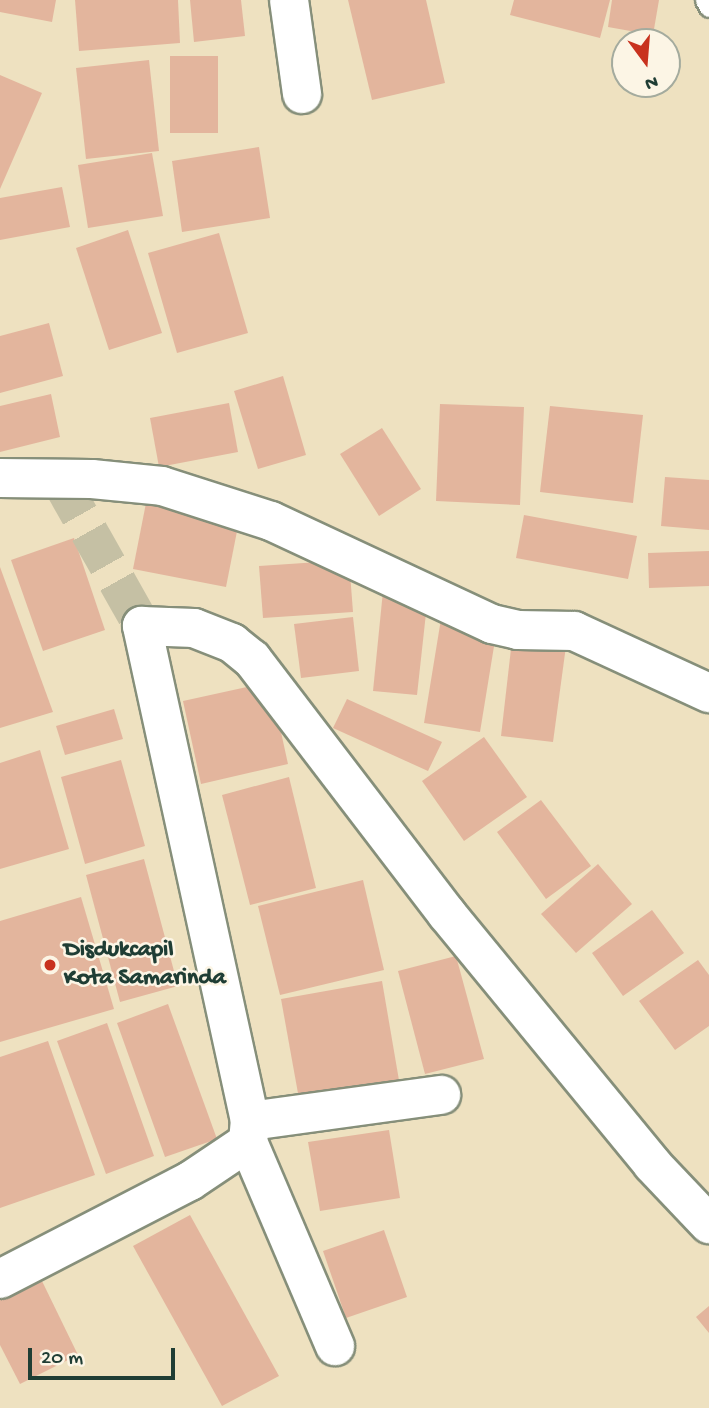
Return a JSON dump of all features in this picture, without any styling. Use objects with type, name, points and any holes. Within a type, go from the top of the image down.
[{"type":"street","points":[[289,0],[302,94]]},
{"type":"street","points":[[0,478],[92,479],[162,486],[271,521],[492,624],[518,630],[574,631],[709,693]]},
{"type":"street","points":[[335,1346],[249,1132],[142,626],[194,628],[232,643],[252,659],[455,924],[652,1164],[709,1224]]},
{"type":"street","points":[[0,1279],[190,1181],[249,1132],[441,1095]]},
{"type":"lane","points":[[705,0],[709,7]]},
{"type":"building","points":[[0,0],[56,0],[52,22],[0,12]]},
{"type":"building","points":[[75,0],[178,0],[180,43],[79,51]]},
{"type":"building","points":[[190,0],[241,0],[245,36],[194,42]]},
{"type":"building","points":[[348,0],[426,0],[445,83],[372,100]]},
{"type":"building","points":[[514,0],[610,0],[600,38],[510,15]]},
{"type":"building","points":[[612,0],[659,0],[654,28],[608,27]]},
{"type":"building","points":[[170,56],[218,56],[218,133],[170,133]]},
{"type":"building","points":[[149,60],[159,151],[86,159],[76,68]]},
{"type":"building","points":[[0,75],[42,93],[0,189]]},
{"type":"building","points":[[259,147],[270,218],[182,232],[172,161]]},
{"type":"building","points":[[152,153],[163,216],[88,228],[78,165]]},
{"type":"building","points":[[62,187],[70,227],[0,240],[0,198]]},
{"type":"building","points":[[128,230],[162,333],[109,350],[76,248]]},
{"type":"building","points":[[219,233],[248,333],[177,353],[148,253]]},
{"type":"building","points":[[49,323],[63,376],[0,393],[0,336]]},
{"type":"building","points":[[283,376],[306,455],[258,469],[234,391]]},
{"type":"building","points":[[51,394],[60,437],[0,452],[0,406]]},
{"type":"building","points":[[229,403],[238,452],[159,467],[150,418]]},
{"type":"building","points":[[440,404],[524,407],[520,505],[436,501]]},
{"type":"building","points":[[550,406],[643,415],[633,503],[540,492]]},
{"type":"building","points":[[382,428],[421,489],[379,516],[340,454]]},
{"type":"building","points":[[665,477],[709,480],[709,530],[661,526]]},
{"type":"building","points":[[147,498],[240,516],[226,587],[133,569]]},
{"type":"building","points":[[524,515],[637,536],[628,579],[516,558]]},
{"type":"building","points":[[74,538],[105,630],[43,651],[11,560]]},
{"type":"building","points":[[709,551],[709,586],[649,588],[648,553]]},
{"type":"building","points":[[349,560],[353,612],[263,618],[259,566]]},
{"type":"building","points":[[0,567],[53,712],[0,728]]},
{"type":"building","points":[[383,591],[428,595],[417,695],[373,691]]},
{"type":"building","points":[[353,617],[359,671],[301,678],[294,624]]},
{"type":"building","points":[[441,619],[497,628],[480,732],[424,723]]},
{"type":"building","points":[[512,640],[566,646],[553,742],[501,736]]},
{"type":"building","points":[[270,682],[288,764],[201,784],[183,701]]},
{"type":"building","points":[[347,699],[442,742],[428,771],[333,728]]},
{"type":"building","points":[[114,709],[123,739],[65,755],[56,726]]},
{"type":"building","points":[[484,737],[527,797],[464,841],[422,781]]},
{"type":"building","points":[[40,750],[69,849],[0,869],[0,763]]},
{"type":"building","points":[[121,760],[145,846],[85,864],[61,777]]},
{"type":"building","points":[[289,777],[316,888],[250,905],[222,795]]},
{"type":"building","points":[[541,800],[591,866],[546,899],[497,832]]},
{"type":"building","points":[[144,859],[178,986],[120,1002],[86,875]]},
{"type":"building","points":[[598,864],[632,904],[576,953],[541,914]]},
{"type":"building","points":[[363,880],[384,970],[280,995],[258,906]]},
{"type":"building","name":"Disdukcapil Kota Samarinda","points":[[81,897],[114,1009],[0,1042],[0,921]]},
{"type":"building","points":[[652,910],[684,953],[623,996],[592,953]]},
{"type":"building","points":[[456,956],[484,1059],[425,1074],[398,971]]},
{"type":"building","points":[[698,960],[709,975],[709,1026],[675,1050],[639,1001]]},
{"type":"building","points":[[382,981],[401,1092],[301,1110],[281,999]]},
{"type":"building","points":[[168,1004],[217,1139],[165,1157],[117,1023]]},
{"type":"building","points":[[107,1023],[154,1156],[106,1174],[57,1041]]},
{"type":"building","points":[[48,1041],[95,1175],[0,1208],[0,1057]]},
{"type":"building","points":[[389,1130],[400,1198],[320,1211],[308,1142]]},
{"type":"building","points":[[190,1215],[279,1376],[222,1406],[133,1246]]},
{"type":"building","points":[[384,1230],[407,1297],[346,1318],[323,1251]]},
{"type":"building","points":[[41,1279],[78,1355],[20,1384],[0,1345],[0,1300]]},
{"type":"building","points":[[709,1306],[709,1333],[696,1317]]},
{"type":"tunnel","points":[[61,482],[142,626]]},
{"type":"place","name":"Disdukcapil Kota Samarinda","points":[[50,965]]}]
